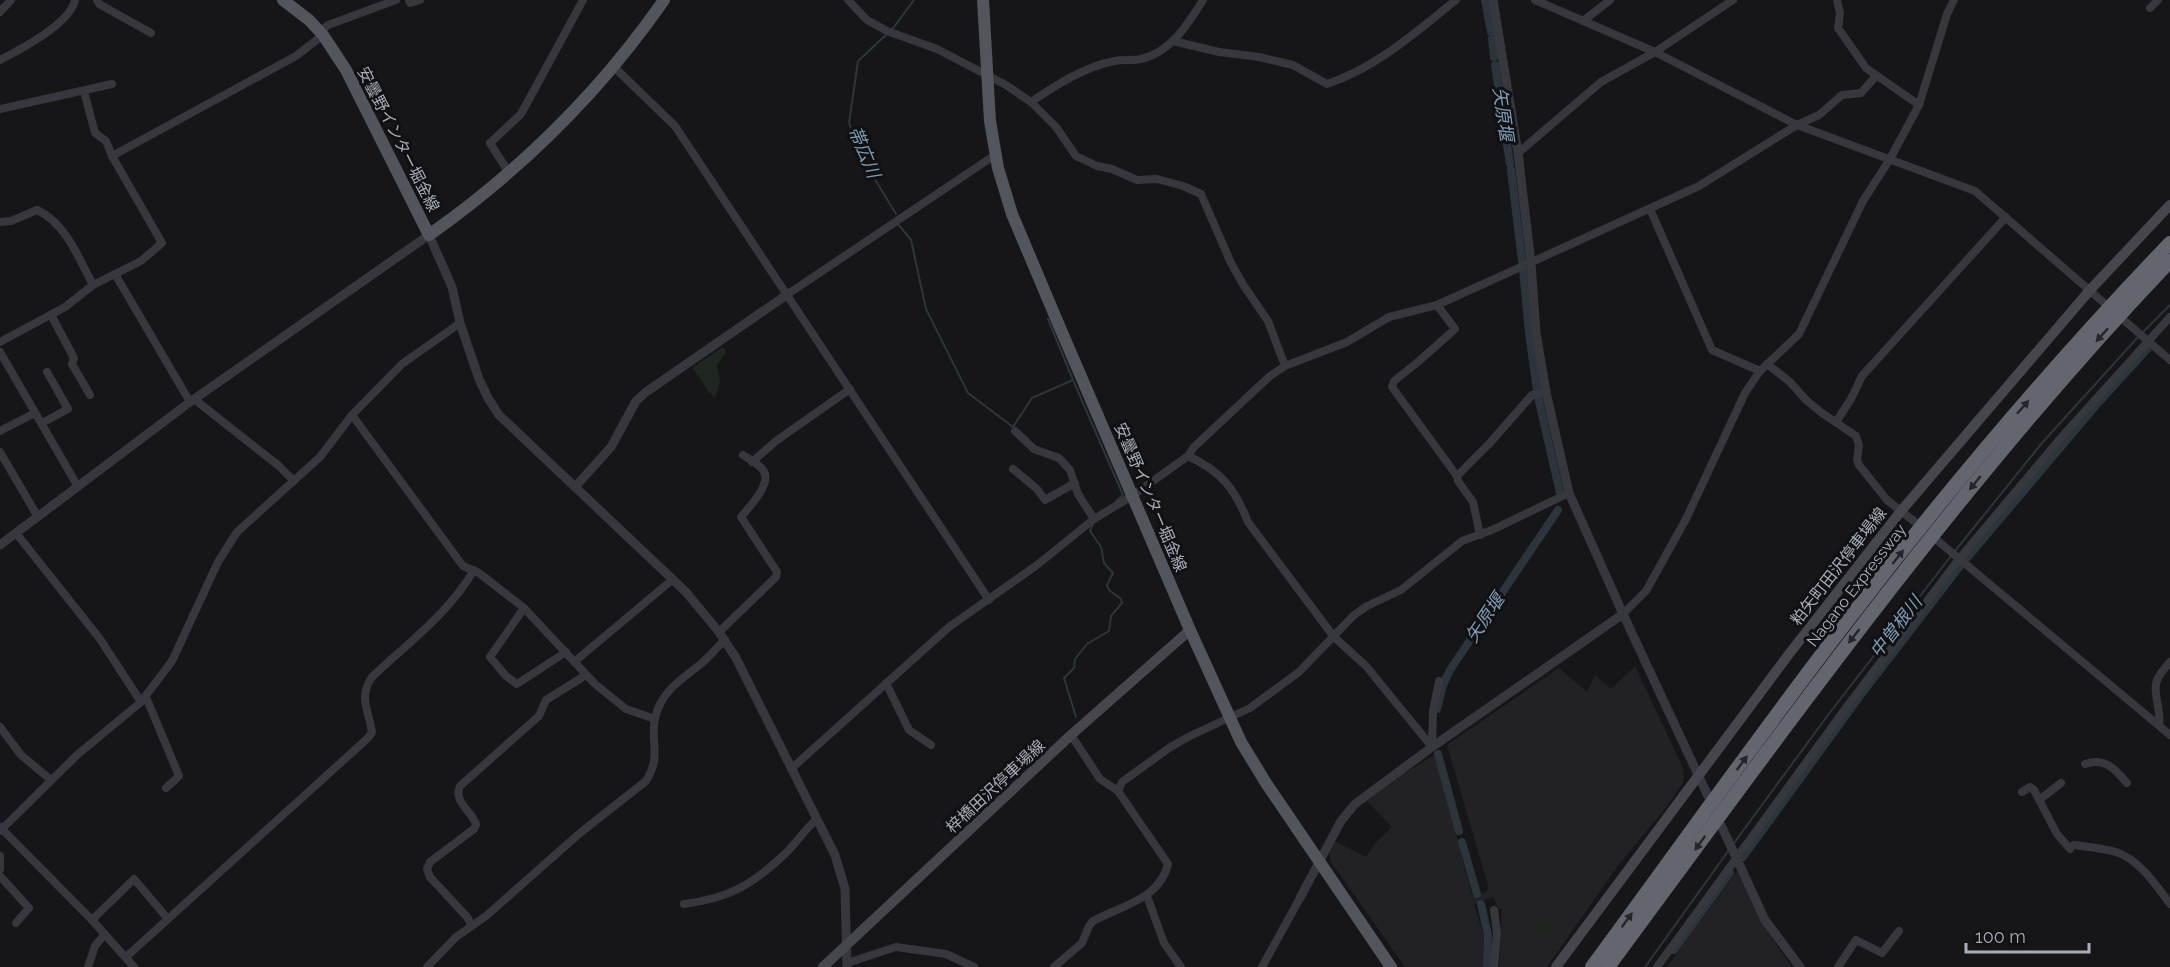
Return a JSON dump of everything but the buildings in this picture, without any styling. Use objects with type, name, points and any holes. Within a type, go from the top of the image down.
[{"type":"highway","name":"Nagano Expressway","points":[[1592,967],[1841,629],[1915,535],[2070,352],[2170,243]]},
{"type":"highway","name":"Nagano Expressway","points":[[1608,967],[1845,647],[1925,544],[1999,453],[2170,261]]},
{"type":"main road","name":"安曇野インター堀金線","points":[[283,0],[309,20],[346,70],[429,235],[468,208],[550,137],[614,67],[664,0]]},
{"type":"main road","name":"安曇野インター堀金線","points":[[983,0],[986,76],[995,155],[1016,222],[1132,496],[1230,719],[1266,783],[1391,967]]},
{"type":"main road","name":"粕矢町田沢停車場線","points":[[1556,967],[1796,645],[1901,511],[2090,290],[2170,205]]},
{"type":"main road","name":"梓橋田沢停車場線","points":[[824,967],[1071,735],[1190,630]]},
{"type":"street","points":[[0,12],[11,0]]},
{"type":"street","points":[[1,59],[57,25],[73,7],[75,0]]},
{"type":"street","points":[[97,0],[99,4],[151,33]]},
{"type":"street","points":[[112,156],[296,56],[328,25],[396,0]]},
{"type":"street","points":[[409,0],[410,3],[420,0]]},
{"type":"street","points":[[509,173],[490,142],[520,114],[582,0]]},
{"type":"street","points":[[848,0],[867,20],[887,31],[937,49],[1006,85],[1031,102],[1056,127],[1076,156],[1137,180],[1157,179],[1183,186],[1201,195],[1231,263],[1268,321],[1285,366]]},
{"type":"street","points":[[1031,102],[1061,82],[1100,65],[1115,60],[1142,59],[1173,41],[1190,21],[1203,0]]},
{"type":"street","points":[[1173,41],[1293,65],[1327,84],[1344,79],[1373,63],[1456,0]]},
{"type":"street","points":[[1493,0],[1518,153],[1531,263],[1536,333],[1546,392],[1569,493],[1708,796]]},
{"type":"street","points":[[1535,0],[1655,52],[1797,125],[1975,190],[2103,302]]},
{"type":"street","points":[[1583,21],[1610,0]]},
{"type":"street","points":[[1518,153],[1601,82],[1655,52],[1733,0]]},
{"type":"street","points":[[1837,0],[1840,13],[1838,28],[1866,68],[1919,105]]},
{"type":"street","points":[[1262,967],[1341,821],[1355,804],[1432,747],[1623,614],[1646,591],[1686,519],[1745,393],[1763,368],[1799,334],[1863,201],[1890,159],[1919,105],[1947,14],[1954,0]]},
{"type":"street","points":[[2150,8],[2158,0]]},
{"type":"street","points":[[614,67],[675,126],[989,600]]},
{"type":"street","points":[[791,769],[949,627],[989,600],[1094,519],[1132,496],[1188,456],[1194,447],[1269,376],[1285,366],[1347,342],[1389,318],[1437,305],[1699,186],[1797,125],[1819,115],[1842,95],[1861,93],[1876,76]]},
{"type":"street","points":[[0,109],[112,84]]},
{"type":"street","points":[[0,342],[65,307],[93,285],[141,261],[162,243],[112,156],[106,141],[96,133],[84,91]]},
{"type":"street","points":[[574,487],[611,447],[636,401],[646,392],[995,155]]},
{"type":"street","points":[[1650,209],[1712,350],[1763,368],[1790,382],[1806,400],[1856,436],[1859,444],[1857,460],[1859,465],[1887,500],[1915,522]]},
{"type":"street","points":[[0,222],[11,221],[37,210],[48,215],[61,228],[93,285]]},
{"type":"street","points":[[1836,422],[1862,376],[2006,217]]},
{"type":"street","points":[[0,544],[192,400],[429,235],[452,287],[460,322],[479,379],[499,415],[694,602],[722,636],[748,681],[835,855],[845,889],[847,965],[896,947],[945,954],[974,967]]},
{"type":"street","points":[[115,274],[192,400],[279,466],[294,481]]},
{"type":"street","points":[[1437,305],[1455,329],[1394,381],[1392,387],[1457,476],[1473,502],[1480,535]]},
{"type":"street","points":[[51,315],[74,358],[72,364],[90,395]]},
{"type":"street","points":[[1658,967],[1848,705],[1959,559],[2060,440],[2170,317]]},
{"type":"street","points":[[134,967],[92,920],[1,829],[77,755],[144,699],[172,661],[218,562],[237,532],[320,458],[352,415],[402,364],[460,322]]},
{"type":"street","points":[[2126,322],[2170,360]]},
{"type":"street","points":[[0,352],[77,485]]},
{"type":"street","points":[[42,423],[68,408],[47,372]]},
{"type":"street","points":[[752,462],[776,441],[850,389]]},
{"type":"street","points":[[1457,476],[1532,395],[1546,392]]},
{"type":"street","points":[[0,431],[35,412]]},
{"type":"street","points":[[352,415],[463,566],[474,570],[524,608],[586,675],[626,709],[655,719]]},
{"type":"street","points":[[1016,431],[1034,449],[1059,458],[1070,470],[1078,494],[1094,519]]},
{"type":"street","points":[[0,452],[38,517]]},
{"type":"street","points":[[427,967],[456,937],[646,781],[655,760],[655,719],[667,691],[704,661],[722,636],[776,577],[777,572],[741,517],[765,486],[763,470],[743,455]]},
{"type":"street","points":[[1188,456],[1205,464],[1223,477],[1241,504],[1248,522],[1334,637],[1366,666],[1432,747]]},
{"type":"street","points":[[1013,469],[1037,489],[1045,500],[1075,483]]},
{"type":"street","points":[[1118,791],[1122,782],[1169,748],[1251,708],[1299,672],[1349,620],[1367,606],[1401,590],[1462,541],[1480,535],[1569,493]]},
{"type":"street","points":[[16,532],[144,699],[179,776],[166,788]]},
{"type":"street","points":[[1938,541],[2170,735]]},
{"type":"street","points":[[126,957],[368,738],[372,732],[364,694],[366,685],[417,634],[436,620],[474,570]]},
{"type":"street","points":[[574,662],[672,580]]},
{"type":"street","points":[[524,608],[490,657],[506,676],[517,684],[566,652]]},
{"type":"street","points":[[2159,725],[2161,716],[2157,704],[2157,680],[2170,662]]},
{"type":"street","points":[[472,926],[467,917],[430,877],[427,869],[430,862],[474,829],[476,824],[458,798],[457,792],[460,786],[539,716],[546,700],[586,675]]},
{"type":"street","points":[[1432,747],[1432,711],[1439,681]]},
{"type":"street","points":[[886,683],[909,730],[931,745]]},
{"type":"street","points":[[0,727],[21,756],[51,780]]},
{"type":"street","points":[[1054,967],[1082,943],[1089,926],[1094,921],[1147,896],[1166,872],[1168,864],[1118,791],[1100,779],[1071,735]]},
{"type":"street","points":[[2085,764],[2100,761],[2108,764],[2127,783]]},
{"type":"street","points":[[2039,800],[2061,783]]},
{"type":"street","points":[[2022,792],[2030,787],[2057,834],[2072,847],[2109,850],[2127,856],[2149,876],[2170,904]]},
{"type":"street","points":[[684,904],[708,900],[740,890],[785,853],[817,819]]},
{"type":"street","points":[[1721,825],[1765,920],[1800,967]]},
{"type":"street","points":[[0,856],[0,869]]},
{"type":"street","points":[[0,876],[29,908],[16,923]]},
{"type":"street","points":[[92,920],[134,879],[168,919]]},
{"type":"street","points":[[1147,896],[1164,943],[1181,967]]},
{"type":"street","points":[[1494,910],[1497,933],[1494,967]]},
{"type":"street","points":[[1838,967],[1856,939],[1882,953],[1899,931]]},
{"type":"street","points":[[88,967],[95,946],[105,934]]},
{"type":"shaded area","points":[[723,347],[726,352],[717,365],[720,382],[715,398],[692,368]]},
{"type":"shaded area","points":[[1635,666],[1684,770],[1683,783],[1617,867],[1547,967],[1499,967],[1502,909],[1499,909],[1493,897],[1474,904],[1484,937],[1483,967],[1405,967],[1330,861],[1330,850],[1334,841],[1366,857],[1375,843],[1392,827],[1367,801],[1403,774],[1436,754],[1472,896],[1484,893],[1489,889],[1447,745],[1559,668],[1587,692],[1595,675],[1611,689]]},
{"type":"shaded area","points":[[1737,871],[1762,923],[1792,967],[1667,967]]},
{"type":"shaded area","points":[[1539,918],[1554,925],[1546,935],[1534,926]]},
{"type":"waterway","name":"帯広川","points":[[891,31],[914,0]]},
{"type":"waterway","name":"矢原堰","points":[[1485,0],[1491,32]]},
{"type":"waterway","name":"帯広川","points":[[887,34],[858,61],[849,123],[865,163],[896,214]]},
{"type":"waterway","name":"矢原堰","points":[[1492,39],[1494,57]]},
{"type":"waterway","name":"矢原堰","points":[[1495,65],[1510,164]]},
{"type":"waterway","name":"矢原堰","points":[[1511,170],[1522,261]]},
{"type":"waterway","name":"帯広川","points":[[898,224],[911,240],[926,309],[968,393],[1013,427],[1032,398],[1073,380],[1123,495],[1116,501]]},
{"type":"waterway","name":"矢原堰","points":[[1523,269],[1537,390]]},
{"type":"waterway","name":"中曽根川","points":[[2142,333],[2170,305]]},
{"type":"waterway","points":[[1048,319],[1073,380]]},
{"type":"waterway","name":"中曽根川","points":[[1955,551],[2042,443],[2138,337]]},
{"type":"waterway","points":[[1967,558],[2099,402],[2148,348]]},
{"type":"waterway","name":"矢原堰","points":[[1538,397],[1560,493]]},
{"type":"waterway","name":"矢原堰","points":[[1437,709],[1443,685],[1450,670],[1558,510]]},
{"type":"waterway","points":[[1076,717],[1064,678],[1074,668],[1075,659],[1087,644],[1109,631],[1111,616],[1122,603],[1107,585],[1113,573],[1104,563],[1101,547],[1090,531],[1093,524]]},
{"type":"waterway","name":"中曽根川","points":[[1734,843],[1828,715],[1951,556]]},
{"type":"waterway","points":[[1743,857],[1863,692],[1960,566]]},
{"type":"waterway","name":"矢原堰","points":[[1438,754],[1459,831]]},
{"type":"waterway","name":"矢原堰","points":[[1462,842],[1477,894]]},
{"type":"waterway","name":"中曽根川","points":[[1645,967],[1729,850]]},
{"type":"waterway","points":[[1674,950],[1730,873]]},
{"type":"waterway","name":"矢原堰","points":[[1481,904],[1488,935],[1487,967]]}]
